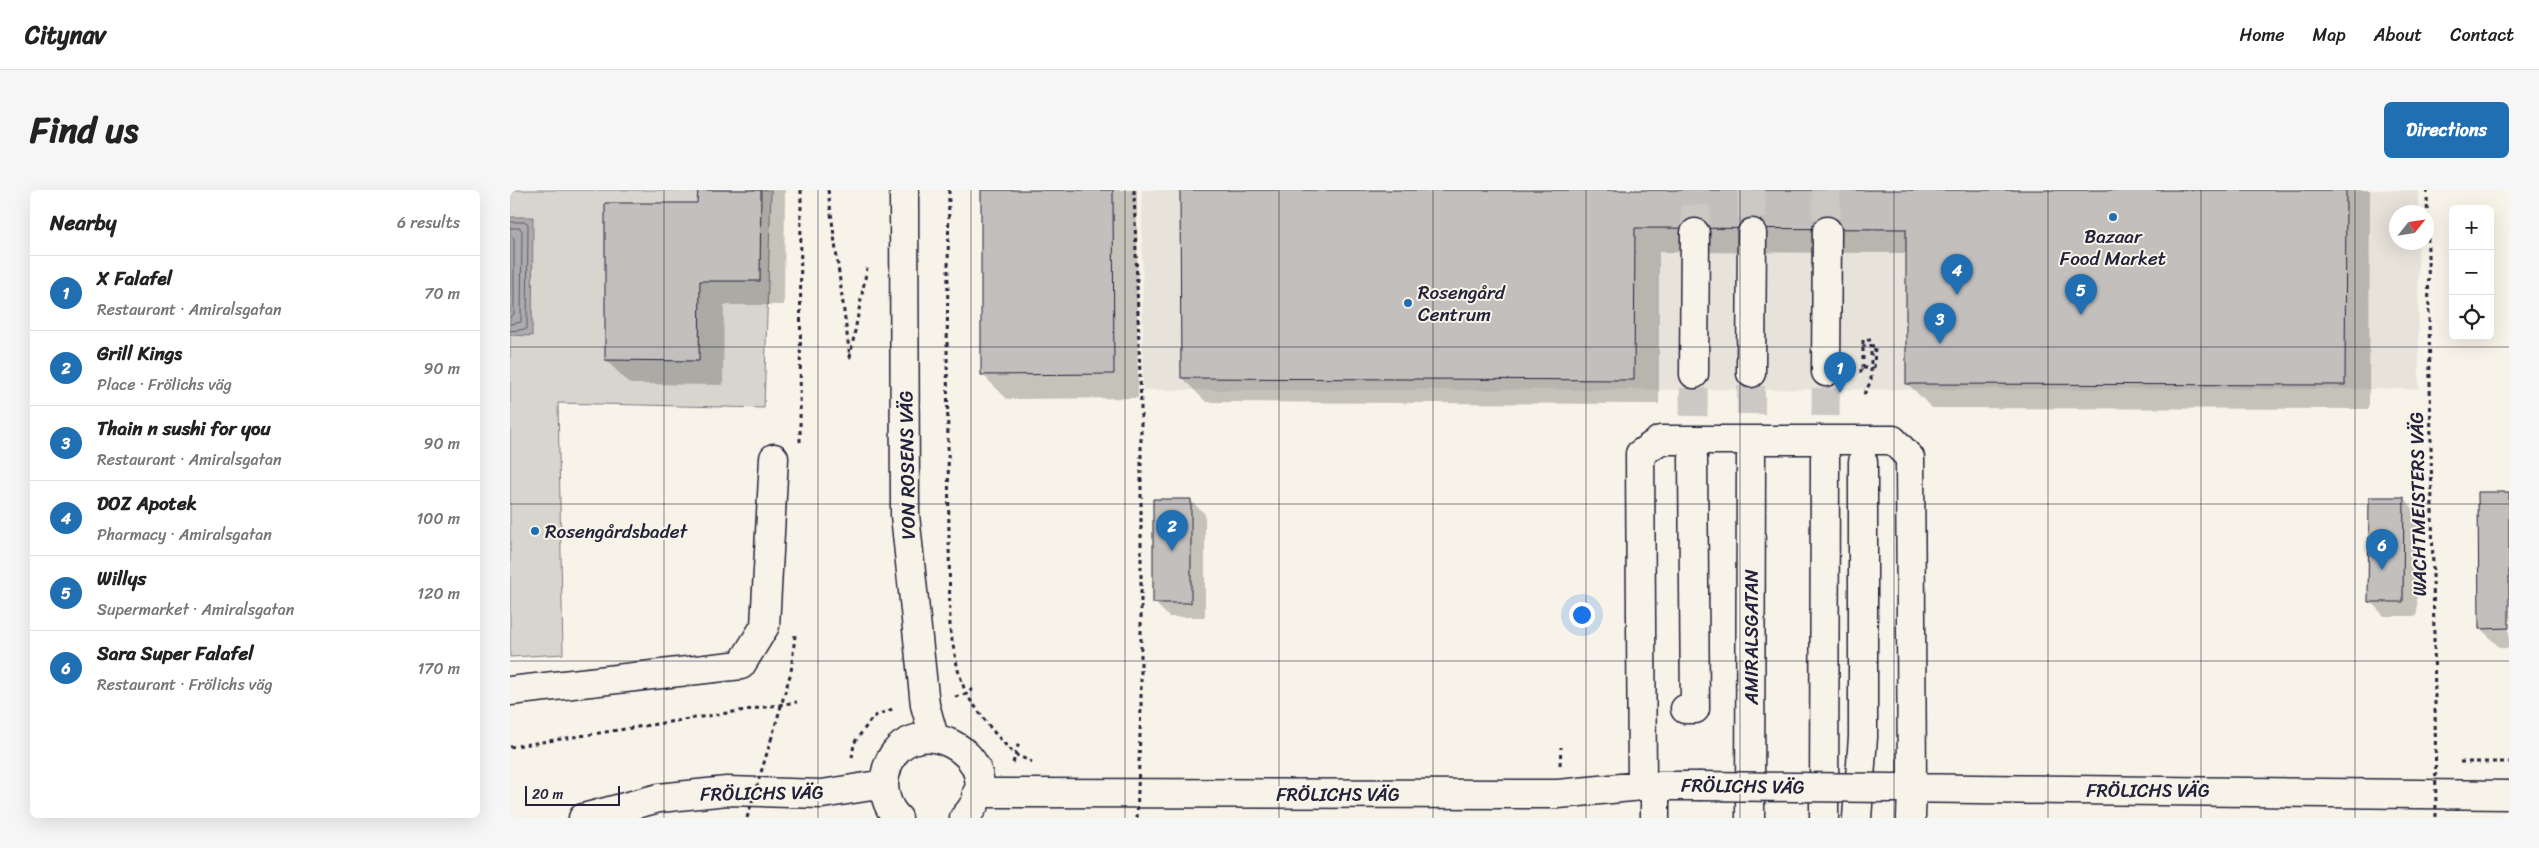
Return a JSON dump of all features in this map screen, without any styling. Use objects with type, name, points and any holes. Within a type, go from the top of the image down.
[{"type":"street","name":"VON ROSENS VÄG","points":[[904,190],[905,515],[925,705],[934,737]]},
{"type":"street","points":[[1826,372],[1827,231]]},
{"type":"street","points":[[1694,374],[1695,233]]},
{"type":"street","points":[[1751,373],[1752,233]]},
{"type":"street","points":[[1655,818],[1649,786],[1640,454],[1660,440],[1893,440],[1910,458],[1901,788],[1911,818]]},
{"type":"street","name":"AMIRALSGATAN","points":[[1750,818],[1751,456]]},
{"type":"street","points":[[510,691],[741,665],[765,626],[774,458]]},
{"type":"street","points":[[1685,710],[1694,709],[1693,458]]},
{"type":"street","points":[[1824,818],[1825,458]]},
{"type":"street","points":[[1857,818],[1863,737],[1863,462]]},
{"type":"street","points":[[898,818],[886,801],[884,784],[886,769],[904,745],[919,739],[934,737],[949,741],[963,750],[972,762],[978,777],[978,793],[971,810],[964,818]]},
{"type":"street","name":"FRÖLICHS VÄG","points":[[583,818],[659,798],[727,791],[822,794],[884,784]]},
{"type":"street","name":"FRÖLICHS VÄG","points":[[978,793],[1558,794],[1649,786],[1698,786],[2509,795]]},
{"type":"path","points":[[828,190],[850,356],[867,268]]},
{"type":"path","points":[[949,190],[947,352],[950,630],[958,670],[966,694],[992,730],[1014,754],[1039,765]]},
{"type":"path","points":[[1134,190],[1141,407],[1141,706],[1137,818]]},
{"type":"path","name":"WACHTMEISTERS VÄG","points":[[2427,190],[2436,818]]},
{"type":"path","points":[[1861,373],[1862,346],[1868,346],[1875,346],[1874,368],[1863,368],[1863,353],[1863,345],[1863,340],[1871,340],[1871,381],[1863,396]]},
{"type":"path","points":[[966,694],[974,687]]},
{"type":"path","points":[[510,747],[797,702]]},
{"type":"path","points":[[747,818],[771,740]]},
{"type":"path","points":[[1014,754],[1019,742]]},
{"type":"path","points":[[1550,762],[1569,762]]},
{"type":"path","points":[[1134,768],[1144,768]]},
{"type":"shaded area","name":"Rosengårdsbadet","points":[[510,190],[771,190],[764,408],[558,403],[563,654],[510,657]]},
{"type":"shaded area","name":"Rosengård Centrum","points":[[1142,190],[2418,190],[2418,205],[2389,205],[2389,250],[2418,250],[2419,389],[1143,390]]},
{"type":"water","points":[[510,217],[533,217],[532,336],[510,335]]},
{"type":"building","points":[[698,190],[761,190],[760,281],[700,281],[699,361],[605,360],[605,203],[697,203]]},
{"type":"building","points":[[981,190],[1113,190],[1114,374],[981,375]]},
{"type":"building","name":"Rosengård Centrum","points":[[1180,190],[2346,190],[2345,385],[1906,384],[1906,229],[1635,228],[1634,380],[1181,378]]},
{"type":"building","points":[[2478,492],[2509,492],[2509,628],[2479,629]]},
{"type":"building","points":[[2369,497],[2404,497],[2403,602],[2368,602]]},
{"type":"building","points":[[1153,499],[1191,499],[1191,603],[1153,603]]},
{"type":"tunnel","points":[[1695,233],[1696,190]]},
{"type":"tunnel","points":[[1751,190],[1752,233]]},
{"type":"tunnel","points":[[1826,190],[1827,231]]},
{"type":"tunnel","points":[[1825,458],[1826,372]]},
{"type":"tunnel","points":[[1751,373],[1751,456]]},
{"type":"tunnel","points":[[1693,458],[1694,374]]},
{"type":"place","name":"Bazaar Food Market","points":[[2113,217]]},
{"type":"place","name":"DOZ Apotek","points":[[1957,295]]},
{"type":"place","name":"Rosengård Centrum","points":[[1408,303]]},
{"type":"place","name":"Willys","points":[[2081,315]]},
{"type":"place","name":"Thain n sushi for you","points":[[1940,344]]},
{"type":"place","name":"X Falafel","points":[[1840,393]]},
{"type":"place","name":"Rosengårdsbadet","points":[[535,531]]},
{"type":"place","name":"Grill Kings","points":[[1172,551]]},
{"type":"place","name":"Sara Super Falafel","points":[[2382,570]]}]
